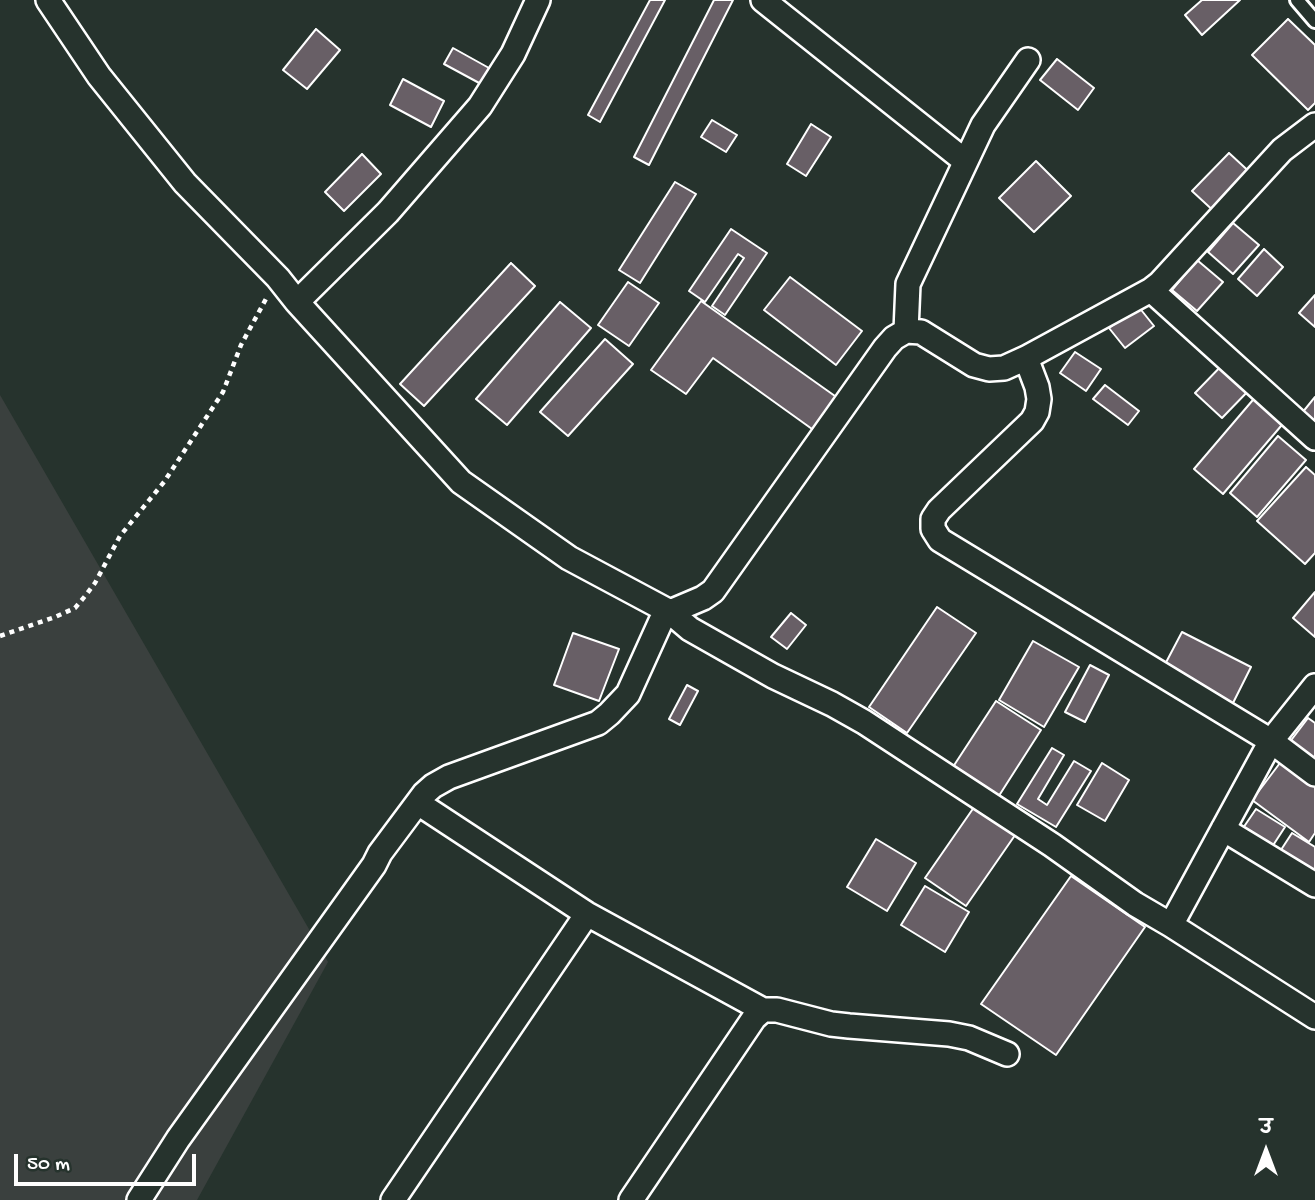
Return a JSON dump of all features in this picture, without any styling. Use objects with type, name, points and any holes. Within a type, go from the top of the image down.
[{"type":"street","points":[[48,0],[99,76],[185,183],[278,278],[461,482],[569,558],[670,612],[690,629],[773,676],[864,722],[1052,845],[1135,904],[1315,1017]]},
{"type":"street","points":[[297,302],[388,212],[480,106],[513,54],[538,0]]},
{"type":"street","points":[[763,0],[965,161]]},
{"type":"street","points":[[906,331],[908,284],[982,125],[1028,60]]},
{"type":"street","points":[[139,1200],[178,1139],[418,803],[433,786],[449,777],[598,723],[609,714],[628,694],[658,626],[670,612],[713,591],[894,338],[906,331],[921,332],[974,365],[989,369],[1003,368],[1026,358],[1160,283],[1282,150],[1315,125]]},
{"type":"street","points":[[1151,289],[1315,438]]},
{"type":"street","points":[[1026,358],[1040,400],[1037,412],[1032,421],[939,510],[933,519],[933,529],[940,540],[1271,741],[1315,774]]},
{"type":"street","points":[[1171,925],[1271,741],[1315,686]]},
{"type":"street","points":[[418,803],[587,914],[763,1010],[777,1010],[831,1024],[949,1034],[969,1038],[1007,1054]]},
{"type":"street","points":[[1223,829],[1315,885]]},
{"type":"street","points":[[393,1200],[587,914]]},
{"type":"street","points":[[631,1200],[750,1024],[763,1010]]},
{"type":"lane","points":[[1297,0],[1315,20]]},
{"type":"path","points":[[0,636],[75,608],[86,595],[120,536],[164,482],[223,392],[241,345],[278,278]]},
{"type":"shaded area","points":[[0,395],[328,962],[197,1200],[0,1200]]},
{"type":"building","points":[[650,0],[665,0],[600,122],[588,115]]},
{"type":"building","points":[[714,0],[733,0],[649,165],[634,157]]},
{"type":"building","points":[[1202,0],[1240,0],[1202,35],[1185,15]]},
{"type":"building","points":[[1288,19],[1315,45],[1315,103],[1308,110],[1252,55]]},
{"type":"building","points":[[316,29],[340,50],[307,89],[283,70]]},
{"type":"building","points":[[453,48],[489,68],[481,84],[444,64]]},
{"type":"building","points":[[1057,59],[1094,88],[1078,110],[1040,80]]},
{"type":"building","points":[[403,79],[444,101],[431,127],[390,105]]},
{"type":"building","points":[[712,120],[737,135],[726,152],[701,137]]},
{"type":"building","points":[[811,124],[831,137],[806,176],[787,164]]},
{"type":"building","points":[[1229,153],[1255,177],[1218,215],[1192,191]]},
{"type":"building","points":[[362,154],[381,174],[344,211],[325,192]]},
{"type":"building","points":[[1036,161],[1071,196],[1034,232],[999,198]]},
{"type":"building","points":[[675,182],[696,194],[640,283],[619,270]]},
{"type":"building","points":[[1233,223],[1259,245],[1233,274],[1208,252]]},
{"type":"building","points":[[731,229],[767,253],[725,315],[712,306],[744,258],[738,254],[705,302],[689,291]]},
{"type":"building","points":[[1264,249],[1283,267],[1257,296],[1238,279]]},
{"type":"building","points":[[1197,260],[1223,282],[1197,311],[1172,290]]},
{"type":"building","points":[[511,263],[535,286],[424,406],[400,384]]},
{"type":"building","points":[[790,277],[862,331],[836,365],[764,310]]},
{"type":"building","points":[[628,282],[659,303],[629,346],[598,325]]},
{"type":"building","points":[[1315,295],[1315,327],[1299,313]]},
{"type":"building","points":[[701,301],[842,401],[819,434],[713,358],[686,394],[651,370]]},
{"type":"building","points":[[560,302],[591,328],[507,425],[476,399]]},
{"type":"building","points":[[1138,306],[1154,326],[1125,348],[1109,328]]},
{"type":"building","points":[[605,339],[633,364],[568,436],[540,412]]},
{"type":"building","points":[[1075,352],[1101,369],[1086,391],[1060,373]]},
{"type":"building","points":[[1227,360],[1253,386],[1222,418],[1195,393]]},
{"type":"building","points":[[1105,385],[1139,411],[1128,425],[1093,399]]},
{"type":"building","points":[[1258,394],[1287,419],[1223,494],[1194,469]]},
{"type":"building","points":[[1315,397],[1315,423],[1302,413]]},
{"type":"building","points":[[1278,436],[1306,460],[1257,517],[1230,493]]},
{"type":"building","points":[[1306,467],[1315,475],[1315,553],[1305,564],[1257,521]]},
{"type":"building","points":[[1315,592],[1315,637],[1293,618]]},
{"type":"building","points":[[937,607],[976,633],[907,733],[869,707]]},
{"type":"building","points":[[791,613],[806,625],[787,649],[771,637]]},
{"type":"building","points":[[1182,632],[1251,667],[1232,705],[1162,670]]},
{"type":"building","points":[[573,633],[619,649],[599,701],[554,685]]},
{"type":"building","points":[[1033,641],[1079,667],[1044,727],[999,700]]},
{"type":"building","points":[[1090,665],[1109,675],[1085,722],[1065,712]]},
{"type":"building","points":[[687,685],[698,691],[680,725],[669,719]]},
{"type":"building","points":[[996,701],[1041,730],[995,802],[949,773]]},
{"type":"building","points":[[1308,718],[1315,723],[1315,763],[1289,743]]},
{"type":"building","points":[[1052,748],[1064,755],[1038,799],[1047,805],[1074,761],[1091,771],[1056,827],[1017,804]]},
{"type":"building","points":[[1286,755],[1315,777],[1315,833],[1309,842],[1252,800]]},
{"type":"building","points":[[1102,763],[1129,780],[1105,821],[1077,805]]},
{"type":"building","points":[[979,800],[1020,828],[966,906],[925,878]]},
{"type":"building","points":[[1256,809],[1285,827],[1270,850],[1241,831]]},
{"type":"building","points":[[1292,833],[1315,847],[1315,868],[1309,877],[1277,856]]},
{"type":"building","points":[[876,839],[916,863],[887,911],[847,887]]},
{"type":"building","points":[[1071,876],[1145,927],[1056,1055],[981,1004]]},
{"type":"building","points":[[925,886],[969,912],[945,952],[901,925]]}]
